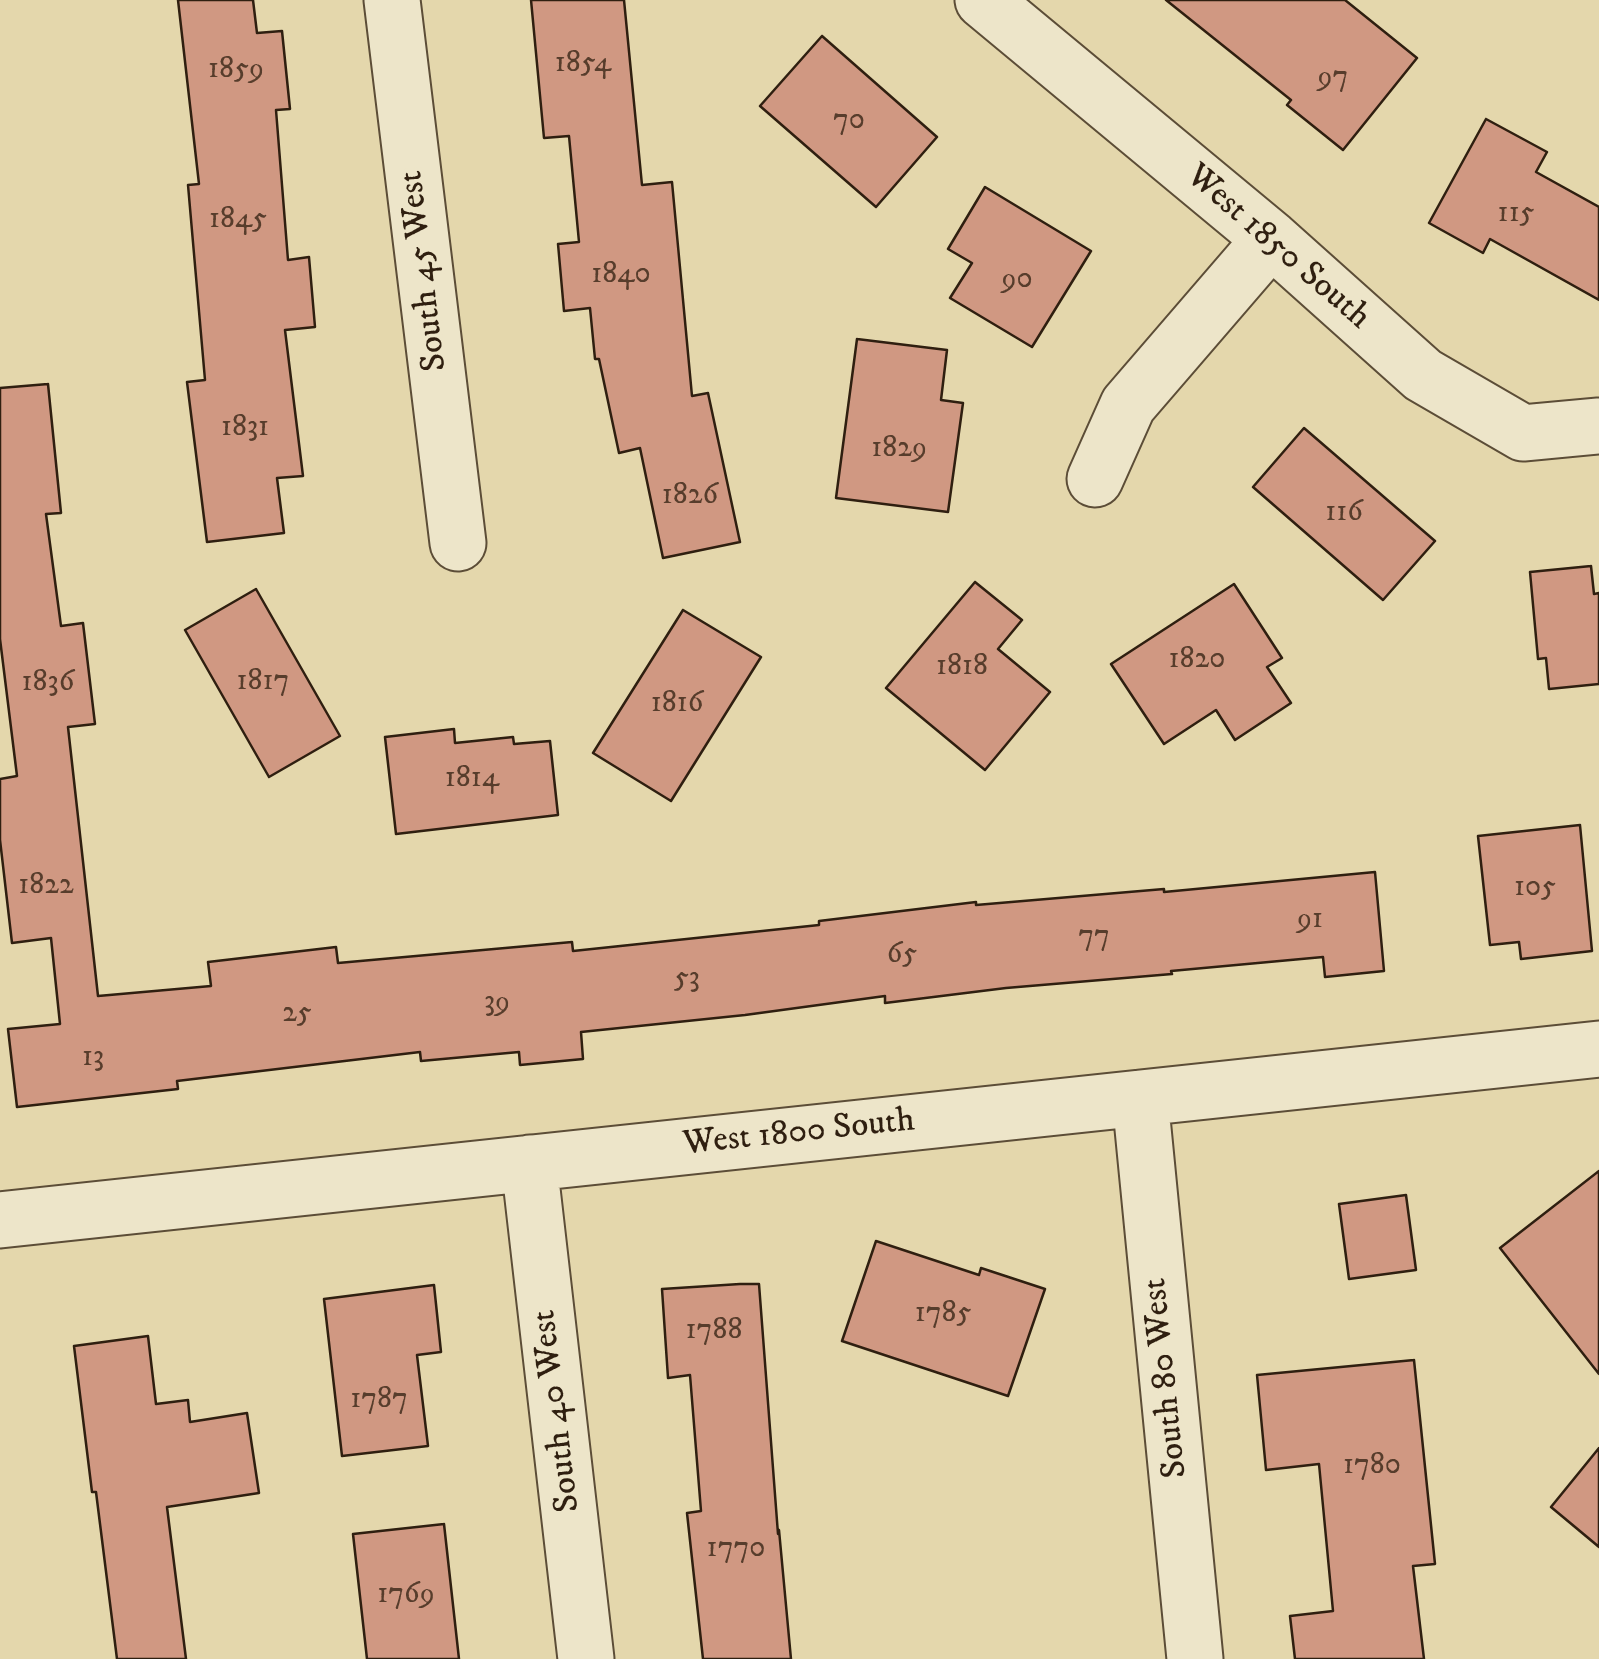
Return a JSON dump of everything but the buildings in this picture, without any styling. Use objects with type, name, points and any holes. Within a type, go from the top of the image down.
[{"type":"street","name":"South 45 West","points":[[392,0],[458,543]]},
{"type":"street","name":"West 1850 South","points":[[983,0],[1271,239],[1423,375],[1524,433],[1599,426]]},
{"type":"street","points":[[1094,478],[1128,406],[1271,239]]},
{"type":"street","name":"West 1800 South","points":[[0,1220],[1599,1049]]},
{"type":"street","name":"South 80 West","points":[[1140,1098],[1195,1659]]},
{"type":"street","name":"South 40 West","points":[[529,1163],[586,1659]]}]
